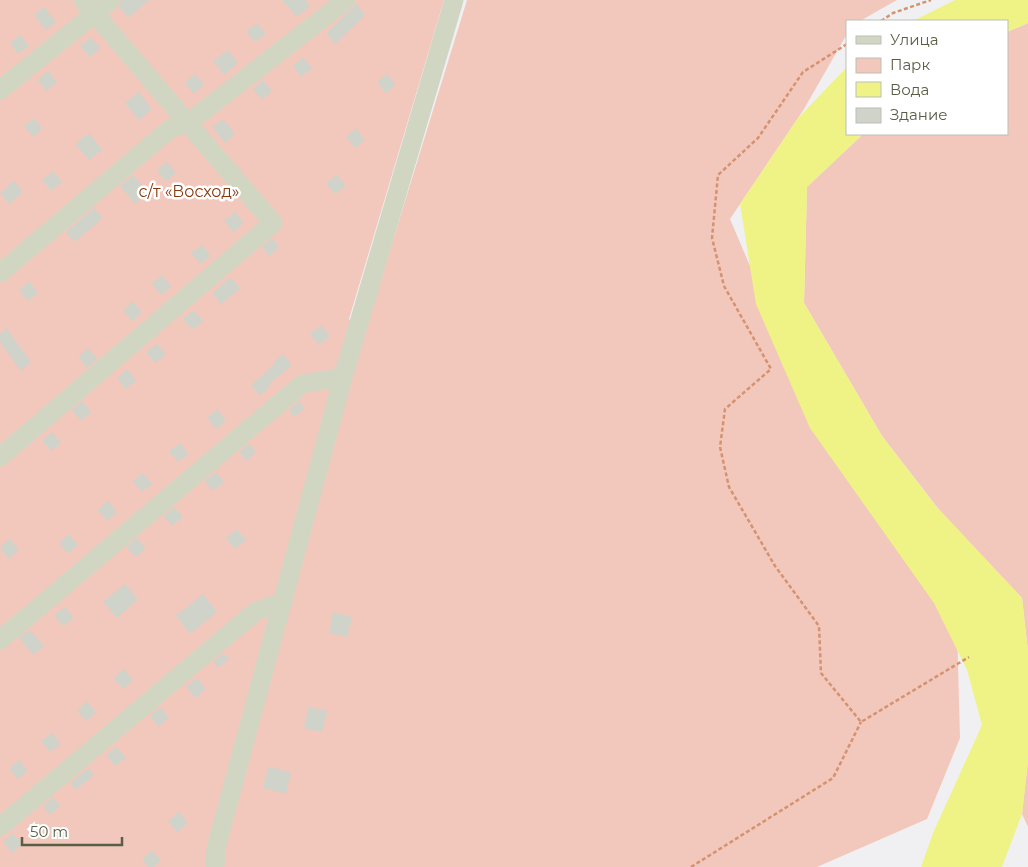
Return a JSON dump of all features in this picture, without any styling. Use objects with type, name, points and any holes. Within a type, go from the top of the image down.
[{"type":"street","points":[[0,90],[89,7],[112,0]]},
{"type":"street","points":[[0,274],[171,128],[188,122],[346,0]]},
{"type":"street","points":[[214,867],[216,848],[344,377],[454,0]]},
{"type":"street","points":[[0,457],[273,223],[89,7]]},
{"type":"street","points":[[0,640],[302,384],[344,377]]},
{"type":"street","points":[[0,827],[256,611],[283,602]]},
{"type":"path","points":[[882,20],[893,13],[931,0]]},
{"type":"path","points":[[846,45],[803,72],[758,138],[718,175],[712,238],[724,286],[771,369],[725,409],[720,447],[729,487],[776,566],[819,626],[821,673],[861,722]]},
{"type":"path","points":[[691,867],[833,778],[861,722],[970,657]]},
{"type":"green space","name":"с/т «Восход»","points":[[0,0],[444,0],[349,319],[361,344],[467,0],[897,0],[862,20],[846,20],[846,36],[804,109],[730,219],[787,353],[957,625],[960,738],[927,819],[817,867],[0,867]]},
{"type":"green space","points":[[1028,23],[1028,652],[1022,598],[940,511],[882,436],[804,303],[807,187],[862,135],[1008,135],[1008,32]]},
{"type":"green space","points":[[1028,761],[1028,827],[1022,814]]},
{"type":"water","points":[[955,0],[1028,0],[1028,23],[1008,32],[1008,20],[915,20]]},
{"type":"water","points":[[846,68],[846,135],[862,135],[807,187],[804,303],[882,436],[935,505],[1022,598],[1028,652],[1028,761],[1022,814],[1002,867],[921,867],[933,833],[982,725],[967,670],[934,603],[810,428],[756,304],[740,204],[798,118]]},
{"type":"building","points":[[122,0],[149,0],[128,18],[119,7]]},
{"type":"building","points":[[282,0],[305,0],[310,6],[297,17]]},
{"type":"building","points":[[357,4],[365,15],[335,44],[326,33]]},
{"type":"building","points":[[44,7],[56,22],[46,30],[34,15]]},
{"type":"building","points":[[257,23],[266,34],[255,42],[246,31]]},
{"type":"building","points":[[20,35],[29,46],[18,54],[10,43]]},
{"type":"building","points":[[91,37],[100,48],[90,57],[80,46]]},
{"type":"building","points":[[228,50],[238,63],[224,75],[213,61]]},
{"type":"building","points":[[303,57],[312,68],[301,77],[293,66]]},
{"type":"building","points":[[48,71],[57,82],[47,91],[37,80]]},
{"type":"building","points":[[195,74],[204,85],[194,94],[185,83]]},
{"type":"building","points":[[387,74],[396,85],[386,93],[377,82]]},
{"type":"building","points":[[263,80],[272,91],[262,100],[253,89]]},
{"type":"building","points":[[139,92],[152,109],[139,120],[125,103]]},
{"type":"building","points":[[34,118],[43,128],[33,137],[24,126]]},
{"type":"building","points":[[223,119],[235,134],[225,143],[212,127]]},
{"type":"building","points":[[356,128],[365,140],[355,148],[346,137]]},
{"type":"building","points":[[89,133],[102,150],[89,160],[75,144]]},
{"type":"building","points":[[167,162],[176,173],[166,181],[157,171]]},
{"type":"building","points":[[53,171],[62,182],[51,191],[42,180]]},
{"type":"building","points":[[133,175],[148,192],[135,204],[120,186]]},
{"type":"building","points":[[337,175],[346,186],[335,194],[326,183]]},
{"type":"building","points":[[14,181],[23,192],[9,204],[0,193]]},
{"type":"building","points":[[94,208],[103,218],[74,242],[66,232]]},
{"type":"building","points":[[235,212],[244,223],[233,232],[224,221]]},
{"type":"building","points":[[272,238],[279,247],[269,256],[262,247]]},
{"type":"building","points":[[202,245],[211,256],[200,264],[191,253]]},
{"type":"building","points":[[162,275],[171,287],[161,295],[152,284]]},
{"type":"building","points":[[231,277],[240,288],[221,304],[212,293]]},
{"type":"building","points":[[29,281],[38,293],[28,301],[19,290]]},
{"type":"building","points":[[133,301],[142,313],[132,321],[123,310]]},
{"type":"building","points":[[194,310],[203,321],[192,330],[183,319]]},
{"type":"building","points":[[321,325],[330,336],[319,345],[310,334]]},
{"type":"building","points":[[6,328],[31,362],[21,371],[0,342],[0,334]]},
{"type":"building","points":[[157,344],[166,355],[155,363],[146,352]]},
{"type":"building","points":[[88,348],[97,359],[87,368],[78,357]]},
{"type":"building","points":[[283,354],[292,365],[269,384],[270,387],[260,396],[251,385],[274,365],[273,363]]},
{"type":"building","points":[[127,369],[136,380],[126,389],[117,378]]},
{"type":"building","points":[[82,401],[91,412],[81,421],[72,410]]},
{"type":"building","points":[[299,401],[305,408],[294,417],[289,410]]},
{"type":"building","points":[[217,409],[226,420],[216,429],[207,418]]},
{"type":"building","points":[[52,432],[61,443],[51,451],[42,440]]},
{"type":"building","points":[[180,443],[189,454],[178,462],[169,451]]},
{"type":"building","points":[[249,444],[256,452],[246,461],[239,452]]},
{"type":"building","points":[[216,472],[224,482],[213,491],[205,481]]},
{"type":"building","points":[[143,473],[152,484],[142,492],[133,481]]},
{"type":"building","points":[[108,501],[117,512],[107,521],[98,510]]},
{"type":"building","points":[[174,507],[183,517],[172,526],[164,516]]},
{"type":"building","points":[[237,529],[246,540],[235,549],[226,538]]},
{"type":"building","points":[[69,534],[78,545],[68,554],[59,543]]},
{"type":"building","points":[[137,538],[146,549],[135,557],[127,547]]},
{"type":"building","points":[[10,539],[19,550],[8,559],[0,547]]},
{"type":"building","points":[[125,584],[138,599],[117,618],[103,602]]},
{"type":"building","points":[[203,594],[217,612],[190,634],[176,616]]},
{"type":"building","points":[[65,607],[74,618],[63,626],[54,615]]},
{"type":"building","points":[[333,612],[352,617],[347,637],[329,633]]},
{"type":"building","points":[[30,630],[44,646],[33,655],[19,638]]},
{"type":"building","points":[[223,653],[229,659],[218,668],[213,662]]},
{"type":"building","points":[[124,669],[133,680],[123,689],[114,678]]},
{"type":"building","points":[[197,678],[206,689],[195,698],[186,687]]},
{"type":"building","points":[[87,701],[96,712],[86,721],[77,710]]},
{"type":"building","points":[[160,707],[169,718],[159,727],[150,716]]},
{"type":"building","points":[[308,707],[327,711],[322,732],[304,728]]},
{"type":"building","points":[[52,733],[61,744],[50,752],[41,741]]},
{"type":"building","points":[[116,747],[126,758],[115,766],[106,755]]},
{"type":"building","points":[[19,760],[28,771],[18,779],[9,768]]},
{"type":"building","points":[[268,767],[291,772],[286,794],[263,788]]},
{"type":"building","points":[[88,768],[94,775],[76,790],[70,783]]},
{"type":"building","points":[[53,797],[60,806],[50,815],[43,806]]},
{"type":"building","points":[[179,812],[188,823],[177,832],[168,821]]},
{"type":"building","points":[[13,833],[22,844],[12,853],[3,842]]},
{"type":"building","points":[[152,850],[161,861],[154,867],[148,867],[142,859]]}]
